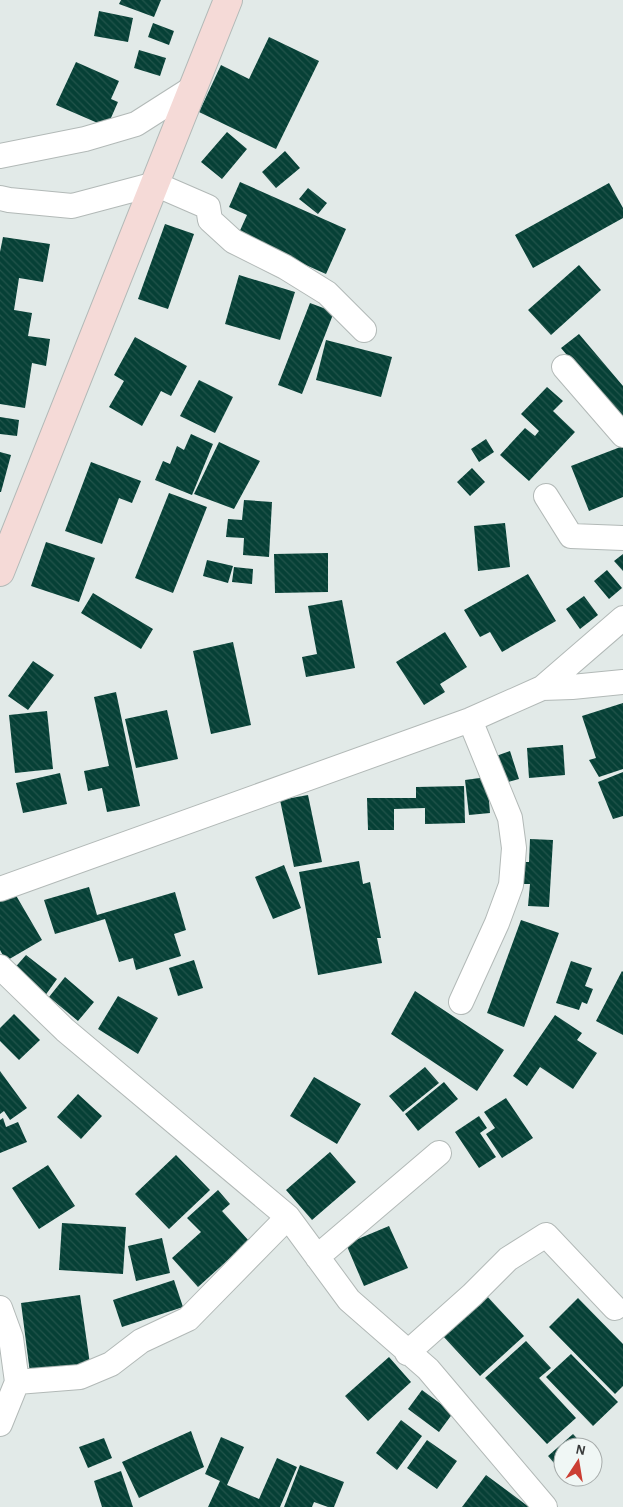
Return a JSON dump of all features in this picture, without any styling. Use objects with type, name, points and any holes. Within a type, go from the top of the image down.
[{"type":"street","points":[[0,572],[228,0]]},
{"type":"street","points":[[0,156],[85,139],[136,124],[194,87]]},
{"type":"street","points":[[0,198],[72,206],[155,184],[208,207],[210,220],[233,241],[286,267],[327,293],[364,330]]},
{"type":"street","points":[[564,367],[623,435]]},
{"type":"street","points":[[546,496],[572,536],[623,538]]},
{"type":"street","points":[[0,889],[470,720],[542,688],[623,618]]},
{"type":"street","points":[[542,688],[572,688],[623,682]]},
{"type":"street","points":[[461,1002],[497,923],[511,885],[514,848],[510,818],[470,720]]},
{"type":"street","points":[[0,968],[65,1030],[288,1217],[349,1300],[407,1353],[428,1369],[545,1507]]},
{"type":"street","points":[[317,1257],[440,1153]]},
{"type":"street","points":[[17,1382],[80,1377],[111,1364],[140,1341],[188,1319],[288,1217]]},
{"type":"street","points":[[407,1353],[472,1295],[508,1259],[546,1235],[615,1308]]},
{"type":"street","points":[[0,1308],[11,1338],[17,1382],[0,1424]]},
{"type":"building","points":[[121,0],[161,0],[154,17],[119,4]]},
{"type":"building","points":[[99,11],[133,18],[128,42],[94,36]]},
{"type":"building","points":[[153,23],[174,31],[169,45],[148,37]]},
{"type":"building","points":[[269,37],[319,61],[276,149],[199,112],[221,65],[249,79]]},
{"type":"building","points":[[139,50],[166,58],[160,76],[134,68]]},
{"type":"building","points":[[76,62],[119,81],[111,99],[118,102],[107,127],[56,105]]},
{"type":"building","points":[[227,132],[247,149],[222,179],[201,162]]},
{"type":"building","points":[[285,151],[300,168],[276,188],[262,172]]},
{"type":"building","points":[[240,182],[346,229],[326,274],[238,235],[247,215],[229,207]]},
{"type":"building","points":[[609,183],[623,208],[623,218],[533,268],[515,235]]},
{"type":"building","points":[[308,188],[327,203],[318,214],[299,199]]},
{"type":"building","points":[[165,224],[194,234],[168,309],[138,299]]},
{"type":"building","points":[[3,237],[50,244],[43,282],[19,278],[14,310],[32,313],[28,336],[50,339],[46,366],[32,363],[25,408],[0,404],[0,252]]},
{"type":"building","points":[[579,265],[601,290],[551,335],[528,310]]},
{"type":"building","points":[[239,275],[295,292],[280,340],[225,324]]},
{"type":"building","points":[[310,303],[334,312],[302,394],[278,385]]},
{"type":"building","points":[[579,334],[623,386],[623,422],[561,348]]},
{"type":"building","points":[[135,337],[187,366],[171,396],[161,391],[142,426],[109,407],[124,381],[114,375]]},
{"type":"building","points":[[326,340],[392,357],[381,397],[316,380]]},
{"type":"building","points":[[199,380],[233,397],[215,433],[180,416]]},
{"type":"building","points":[[547,387],[563,401],[553,411],[575,432],[529,481],[500,455],[525,428],[535,436],[539,431],[521,414]]},
{"type":"building","points":[[0,417],[19,420],[17,436],[0,434]]},
{"type":"building","points":[[191,434],[213,444],[192,495],[155,480],[163,461],[170,464],[177,446],[184,450]]},
{"type":"building","points":[[486,439],[494,452],[479,462],[471,449]]},
{"type":"building","points":[[219,442],[260,461],[234,509],[194,494]]},
{"type":"building","points":[[623,446],[623,497],[589,511],[571,466]]},
{"type":"building","points":[[0,452],[11,455],[1,492],[0,492]]},
{"type":"building","points":[[91,462],[141,481],[132,503],[119,498],[102,544],[65,531]]},
{"type":"building","points":[[472,468],[485,482],[470,496],[457,482]]},
{"type":"building","points":[[169,493],[207,507],[173,593],[135,578]]},
{"type":"building","points":[[244,500],[272,502],[269,557],[243,555],[244,538],[226,537],[228,519],[242,520]]},
{"type":"building","points":[[505,523],[510,567],[478,571],[474,526]]},
{"type":"building","points":[[46,542],[95,558],[79,602],[31,586]]},
{"type":"building","points":[[328,553],[328,592],[275,593],[274,554]]},
{"type":"building","points":[[623,554],[623,571],[614,561]]},
{"type":"building","points":[[207,560],[233,566],[228,583],[203,576]]},
{"type":"building","points":[[234,567],[253,569],[252,584],[232,582]]},
{"type":"building","points":[[607,570],[622,588],[609,599],[594,581]]},
{"type":"building","points":[[528,574],[556,621],[502,652],[490,632],[480,637],[464,610]]},
{"type":"building","points":[[93,593],[153,629],[141,649],[81,613]]},
{"type":"building","points":[[584,596],[598,615],[580,629],[566,609]]},
{"type":"building","points":[[342,600],[355,668],[306,677],[302,657],[317,654],[308,606]]},
{"type":"building","points":[[445,632],[467,667],[440,684],[445,692],[424,705],[396,662]]},
{"type":"building","points":[[233,642],[251,725],[211,734],[193,651]]},
{"type":"building","points":[[33,661],[54,675],[28,710],[8,696]]},
{"type":"building","points":[[116,692],[140,806],[107,812],[102,788],[88,791],[84,771],[109,766],[94,697]]},
{"type":"building","points":[[623,703],[623,769],[599,777],[589,760],[596,758],[582,716]]},
{"type":"building","points":[[167,710],[178,759],[136,768],[125,719]]},
{"type":"building","points":[[47,711],[53,769],[15,773],[9,715]]},
{"type":"building","points":[[563,745],[565,775],[529,778],[527,748]]},
{"type":"building","points":[[510,751],[519,779],[504,783],[496,756]]},
{"type":"building","points":[[623,772],[623,816],[613,819],[598,782]]},
{"type":"building","points":[[60,773],[67,804],[23,813],[16,783]]},
{"type":"building","points":[[487,777],[490,813],[469,815],[465,780]]},
{"type":"building","points":[[464,786],[465,823],[425,824],[425,808],[394,809],[394,830],[368,830],[367,798],[416,798],[416,787]]},
{"type":"building","points":[[308,795],[322,862],[294,867],[280,800]]},
{"type":"building","points":[[530,839],[553,840],[549,907],[528,906],[530,884],[517,884],[518,862],[529,862]]},
{"type":"building","points":[[359,861],[363,884],[370,882],[381,938],[377,938],[382,963],[318,975],[299,872]]},
{"type":"building","points":[[284,865],[301,908],[273,919],[255,877]]},
{"type":"building","points":[[89,887],[97,915],[175,892],[186,930],[174,934],[181,956],[136,970],[133,958],[119,962],[105,919],[55,934],[44,900]]},
{"type":"building","points":[[14,892],[42,940],[6,961],[0,950],[0,900]]},
{"type":"building","points":[[521,920],[559,933],[524,1027],[487,1013]]},
{"type":"building","points":[[26,955],[57,979],[42,1000],[12,971]]},
{"type":"building","points":[[194,960],[203,988],[178,996],[169,968]]},
{"type":"building","points":[[571,961],[592,968],[585,986],[593,989],[587,1004],[582,1002],[579,1010],[556,1003]]},
{"type":"building","points":[[623,972],[623,1035],[596,1021]]},
{"type":"building","points":[[65,977],[94,1002],[78,1021],[49,997]]},
{"type":"building","points":[[415,991],[504,1050],[477,1091],[391,1034]]},
{"type":"building","points":[[118,996],[158,1018],[138,1054],[98,1029]]},
{"type":"building","points":[[14,1014],[40,1040],[19,1060],[0,1041],[0,1028]]},
{"type":"building","points":[[555,1015],[582,1033],[577,1040],[597,1053],[573,1089],[540,1067],[527,1086],[513,1076]]},
{"type":"building","points":[[425,1067],[439,1083],[403,1112],[389,1096]]},
{"type":"building","points":[[0,1071],[27,1108],[10,1120],[4,1111],[0,1114]]},
{"type":"building","points":[[314,1077],[361,1104],[337,1144],[290,1116]]},
{"type":"building","points":[[444,1082],[458,1099],[418,1131],[405,1114]]},
{"type":"building","points":[[78,1094],[102,1116],[81,1139],[57,1117]]},
{"type":"building","points":[[506,1098],[533,1138],[502,1158],[486,1134],[495,1128],[484,1112]]},
{"type":"building","points":[[479,1116],[487,1128],[480,1133],[496,1157],[479,1168],[455,1132]]},
{"type":"building","points":[[3,1118],[6,1127],[18,1122],[27,1142],[0,1153],[0,1120]]},
{"type":"building","points":[[330,1152],[356,1182],[312,1220],[286,1190]]},
{"type":"building","points":[[176,1155],[210,1190],[169,1229],[135,1194]]},
{"type":"building","points":[[48,1165],[75,1206],[39,1229],[12,1188]]},
{"type":"building","points":[[218,1190],[230,1204],[222,1211],[249,1241],[198,1287],[172,1258],[201,1232],[187,1218]]},
{"type":"building","points":[[62,1223],[126,1227],[123,1274],[59,1270]]},
{"type":"building","points":[[389,1226],[408,1268],[364,1286],[346,1244]]},
{"type":"building","points":[[162,1238],[170,1273],[136,1281],[128,1246]]},
{"type":"building","points":[[174,1280],[183,1307],[122,1327],[113,1300]]},
{"type":"building","points":[[80,1295],[90,1364],[30,1373],[21,1303]]},
{"type":"building","points":[[486,1295],[524,1336],[480,1376],[442,1335]]},
{"type":"building","points":[[578,1298],[623,1344],[623,1386],[615,1394],[549,1327]]},
{"type":"building","points":[[526,1341],[551,1368],[539,1378],[576,1418],[547,1444],[485,1378]]},
{"type":"building","points":[[571,1354],[618,1402],[593,1426],[546,1377]]},
{"type":"building","points":[[389,1357],[411,1382],[368,1421],[345,1396]]},
{"type":"building","points":[[422,1390],[453,1413],[439,1432],[408,1409]]},
{"type":"building","points":[[401,1420],[422,1436],[397,1470],[376,1453]]},
{"type":"building","points":[[191,1431],[204,1467],[139,1498],[122,1462]]},
{"type":"building","points":[[221,1437],[244,1447],[227,1485],[259,1499],[277,1458],[297,1467],[280,1507],[208,1507],[220,1481],[205,1474]]},
{"type":"building","points":[[104,1438],[112,1458],[88,1468],[79,1447]]},
{"type":"building","points":[[427,1440],[457,1461],[437,1489],[407,1468]]},
{"type":"building","points":[[553,1452],[553,1462],[548,1456]]},
{"type":"building","points":[[300,1465],[344,1482],[334,1507],[314,1502],[312,1507],[284,1507]]},
{"type":"building","points":[[121,1471],[133,1507],[102,1507],[94,1481]]},
{"type":"building","points":[[486,1475],[529,1507],[462,1507]]}]
